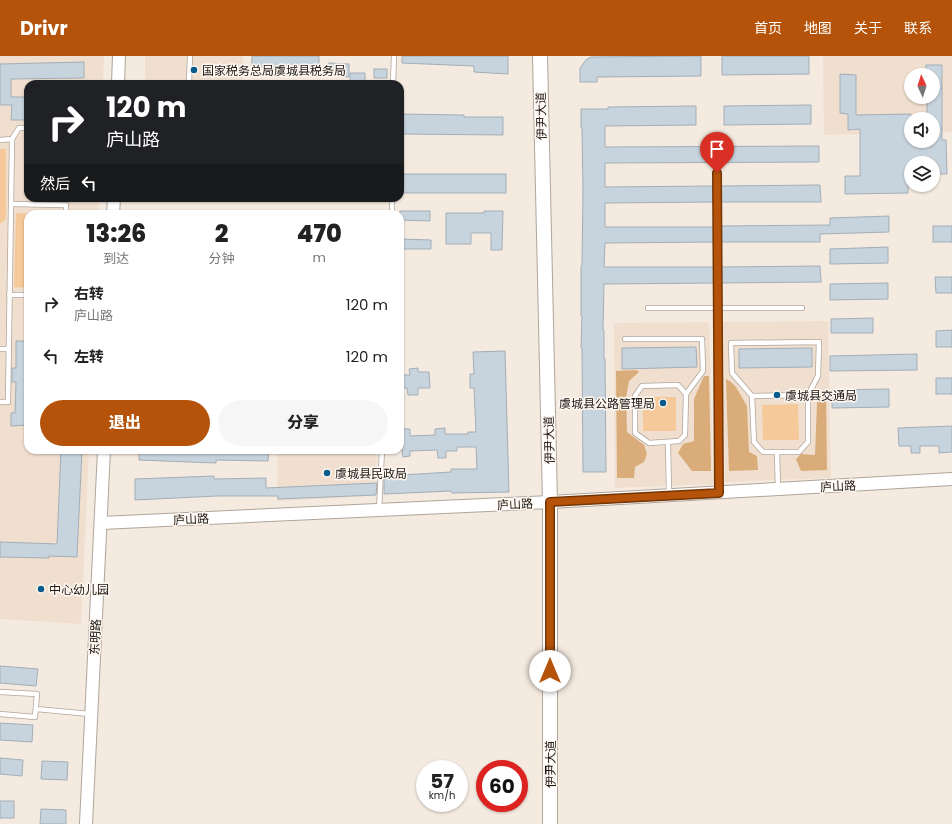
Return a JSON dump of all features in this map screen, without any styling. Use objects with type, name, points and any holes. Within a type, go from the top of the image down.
[{"type":"main road","name":"伊尹大道","points":[[540,56],[550,502],[550,824]]},
{"type":"street","points":[[118,80],[119,56]]},
{"type":"street","name":"东明路","points":[[86,824],[104,454]]},
{"type":"street","name":"庐山路","points":[[101,523],[669,496],[952,479]]},
{"type":"lane","points":[[189,80],[190,56]]},
{"type":"lane","points":[[393,80],[394,56]]},
{"type":"lane","points":[[0,402],[8,402],[12,139],[19,128],[24,128]]},
{"type":"lane","points":[[0,140],[12,139]]},
{"type":"lane","points":[[717,173],[719,493]]},
{"type":"lane","points":[[11,204],[66,205],[66,210]]},
{"type":"lane","points":[[10,295],[24,295]]},
{"type":"lane","points":[[648,308],[802,308]]},
{"type":"lane","points":[[624,339],[702,339],[702,370],[686,394],[685,435],[679,442],[649,443],[636,433],[635,396],[642,386],[678,385],[686,394]]},
{"type":"lane","points":[[820,342],[818,376],[808,395],[808,442],[799,452],[763,452],[754,442],[752,396],[732,373],[731,343],[820,342]]},
{"type":"lane","points":[[0,349],[9,349]]},
{"type":"lane","points":[[752,396],[808,395]]},
{"type":"lane","points":[[668,442],[669,496]]},
{"type":"lane","points":[[777,452],[778,489]]},
{"type":"lane","points":[[379,510],[382,454]]},
{"type":"lane","points":[[0,692],[37,694],[35,716],[0,714]]},
{"type":"lane","points":[[36,709],[92,714]]},
{"type":"shaded area","points":[[0,56],[104,56],[103,80],[24,80],[24,202],[99,202],[98,210],[24,210],[24,454],[89,454],[81,624],[0,619]]},
{"type":"shaded area","name":"国家税务总局虞城县税务局","points":[[145,56],[243,56],[243,80],[145,80]]},
{"type":"shaded area","points":[[823,56],[952,56],[952,132],[940,132],[940,112],[904,112],[904,133],[824,135]]},
{"type":"shaded area","points":[[0,149],[6,149],[6,219],[0,224]]},
{"type":"shaded area","points":[[16,213],[24,213],[24,288],[14,287]]},
{"type":"shaded area","name":"虞城县交通局","points":[[828,321],[831,478],[725,482],[723,322]]},
{"type":"shaded area","name":"虞城县公路管理局","points":[[709,322],[713,484],[615,488],[614,323]]},
{"type":"shaded area","points":[[636,370],[639,372],[629,381],[626,398],[627,432],[644,445],[647,454],[644,462],[635,467],[634,478],[617,478],[616,371]]},
{"type":"shaded area","points":[[704,376],[709,376],[711,471],[692,471],[678,453],[683,444],[694,441],[694,399]]},
{"type":"shaded area","points":[[726,379],[736,387],[747,406],[749,452],[757,456],[758,470],[729,471]]},
{"type":"shaded area","points":[[826,390],[827,470],[801,471],[796,459],[801,454],[815,455],[817,403],[819,395]]},
{"type":"shaded area","points":[[643,397],[676,397],[676,431],[643,431]]},
{"type":"shaded area","points":[[798,404],[799,440],[763,440],[762,405]]},
{"type":"shaded area","name":"虞城县民政局","points":[[278,454],[377,454],[375,496],[277,501]]},
{"type":"building","points":[[252,56],[319,56],[319,67],[252,67]]},
{"type":"building","points":[[402,56],[508,56],[508,74],[474,72],[474,66],[402,63]]},
{"type":"building","points":[[701,56],[701,76],[597,77],[597,82],[580,82],[580,68],[586,60],[591,57]]},
{"type":"building","points":[[722,56],[809,56],[809,74],[722,75]]},
{"type":"building","points":[[84,62],[84,78],[11,79],[11,97],[24,97],[24,120],[11,120],[12,105],[0,105],[0,64]]},
{"type":"building","points":[[328,63],[349,64],[349,77],[328,75]]},
{"type":"building","points":[[926,65],[942,65],[942,140],[946,140],[947,174],[940,174],[940,156],[904,156],[904,192],[908,193],[845,194],[845,176],[860,176],[860,129],[848,130],[848,114],[840,113],[840,74],[856,75],[856,115],[904,114],[904,148],[940,148],[940,112],[927,112],[927,104],[940,104],[940,68],[926,68]]},
{"type":"building","points":[[374,69],[387,69],[387,78],[374,78]]},
{"type":"building","points":[[350,73],[365,73],[365,80],[350,80]]},
{"type":"building","points":[[811,105],[811,124],[724,125],[724,106]]},
{"type":"building","points":[[696,106],[696,125],[605,126],[605,147],[819,146],[819,162],[605,163],[605,187],[713,186],[713,202],[605,203],[605,227],[714,227],[714,242],[605,243],[604,267],[714,267],[714,283],[604,284],[603,330],[605,359],[606,472],[583,472],[581,266],[583,190],[581,109],[608,109],[608,107]]},
{"type":"building","points":[[404,114],[503,117],[503,135],[404,134]]},
{"type":"building","points":[[404,174],[506,174],[506,193],[404,193]]},
{"type":"building","points":[[820,185],[821,202],[721,202],[721,186]]},
{"type":"building","points":[[404,211],[430,211],[430,221],[404,220]]},
{"type":"building","points":[[484,211],[503,211],[502,250],[491,250],[491,233],[471,233],[471,244],[446,244],[446,213],[484,213]]},
{"type":"building","points":[[889,216],[889,232],[820,234],[820,242],[721,242],[721,226],[830,225],[830,218]]},
{"type":"building","points":[[933,226],[952,226],[952,242],[933,242]]},
{"type":"building","points":[[404,239],[431,240],[431,249],[404,249]]},
{"type":"building","points":[[888,247],[888,263],[830,264],[830,249]]},
{"type":"building","points":[[820,266],[821,282],[721,283],[721,267]]},
{"type":"building","points":[[935,277],[952,277],[952,293],[936,293]]},
{"type":"building","points":[[888,283],[888,299],[830,300],[830,284]]},
{"type":"building","points":[[873,318],[873,333],[831,333],[831,319]]},
{"type":"building","points":[[952,330],[952,347],[936,347],[936,331]]},
{"type":"building","points":[[16,341],[24,341],[24,425],[11,426],[11,413],[15,413],[16,382],[12,382],[12,368],[16,368]]},
{"type":"building","points":[[696,347],[697,367],[622,369],[622,348]]},
{"type":"building","points":[[812,348],[812,367],[739,368],[739,349]]},
{"type":"building","points":[[505,351],[509,492],[452,493],[451,491],[384,494],[384,476],[451,472],[451,469],[477,469],[476,447],[457,447],[457,451],[446,451],[446,458],[438,458],[437,450],[410,451],[410,456],[403,457],[403,454],[404,454],[404,429],[410,429],[410,436],[435,435],[435,429],[445,428],[445,434],[468,434],[468,432],[476,432],[474,388],[470,388],[470,374],[474,374],[473,352]]},
{"type":"building","points":[[917,354],[917,370],[830,371],[830,356]]},
{"type":"building","points":[[418,368],[418,372],[429,372],[430,388],[418,388],[418,395],[408,395],[407,388],[404,388],[404,375],[410,375],[409,369]]},
{"type":"building","points":[[936,378],[952,378],[952,394],[936,394]]},
{"type":"building","points":[[889,389],[889,407],[832,408],[832,390]]},
{"type":"building","points":[[952,426],[952,452],[939,453],[939,446],[920,446],[920,453],[911,453],[911,446],[899,446],[898,428]]},
{"type":"building","points":[[61,454],[82,454],[77,557],[0,557],[0,542],[57,544]]},
{"type":"building","points":[[139,454],[269,454],[268,461],[216,460],[216,463],[139,460]]},
{"type":"building","points":[[214,476],[214,479],[266,478],[266,488],[377,483],[376,495],[278,499],[278,496],[217,496],[135,500],[135,479]]},
{"type":"building","points":[[0,666],[38,669],[36,686],[0,683]]},
{"type":"building","points":[[0,723],[33,725],[32,742],[0,740]]},
{"type":"building","points":[[0,758],[23,760],[22,776],[0,774]]},
{"type":"building","points":[[42,761],[68,762],[67,780],[41,779]]},
{"type":"building","points":[[0,801],[14,801],[14,818],[0,818]]},
{"type":"building","points":[[41,809],[66,810],[66,824],[40,824]]},
{"type":"place","name":"国家税务总局虞城县税务局","points":[[194,70]]},
{"type":"place","name":"虞城县交通局","points":[[777,395]]},
{"type":"place","name":"虞城县公路管理局","points":[[663,403]]},
{"type":"place","name":"虞城县民政局","points":[[327,473]]},
{"type":"place","name":"中心幼儿园","points":[[41,589]]},
{"type":"route","points":[[550,671],[550,502],[719,493],[717,173]]}]
